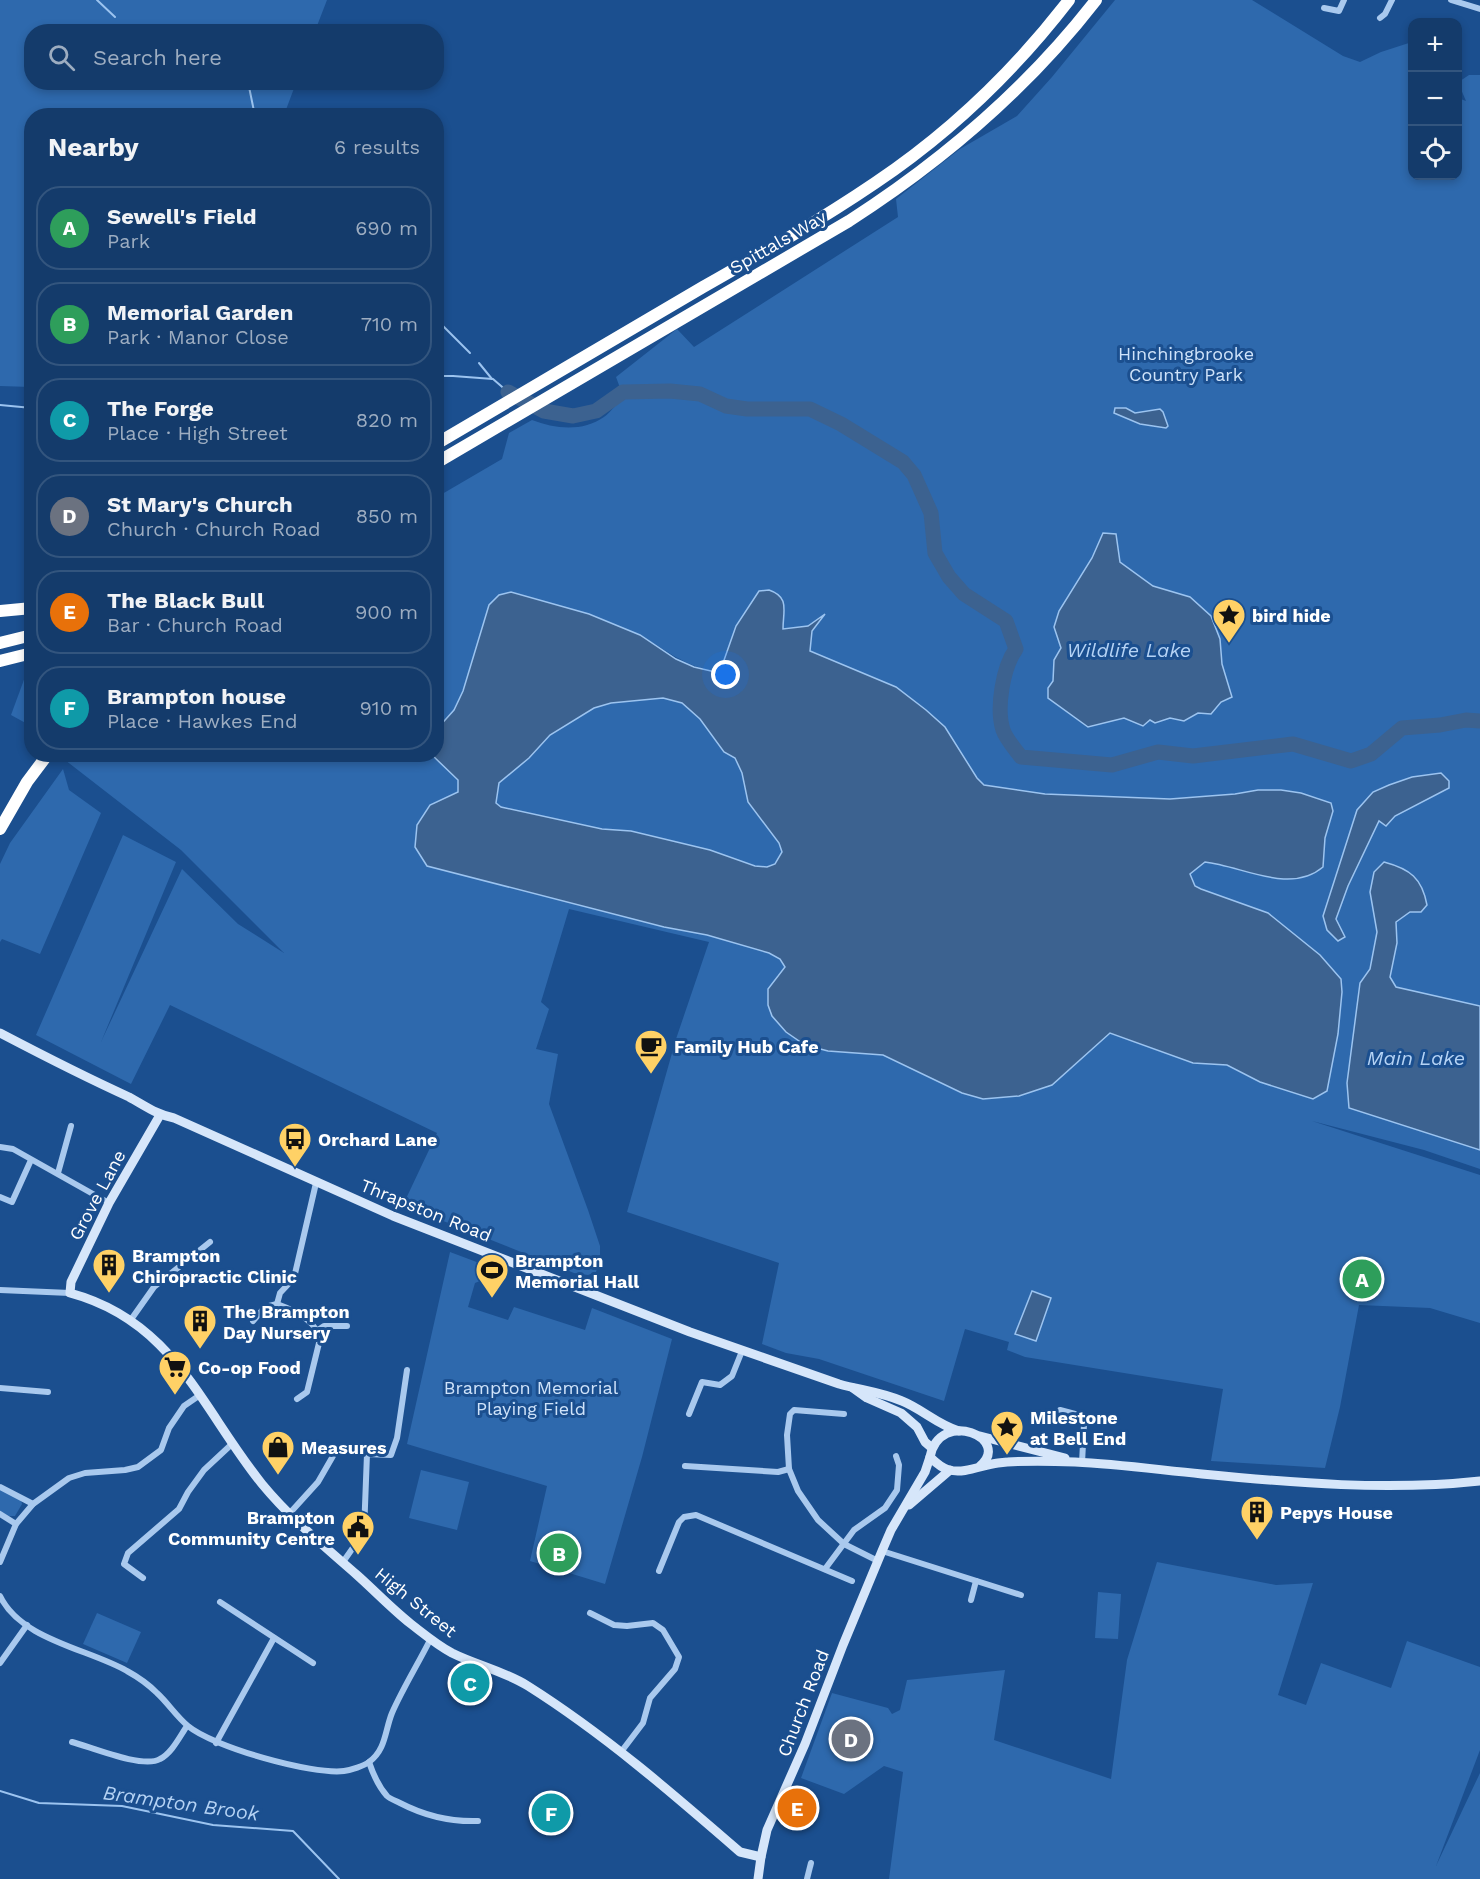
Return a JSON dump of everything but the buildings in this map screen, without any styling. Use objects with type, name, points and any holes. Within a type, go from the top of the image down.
[{"type":"highway","name":"Spittals Way","points":[[444,439],[761,254],[876,182],[940,134],[972,105],[1026,52],[1069,0]]},
{"type":"highway","name":"Spittals Way","points":[[444,458],[849,221],[918,175],[986,119],[1012,94],[1072,32],[1096,0]]},
{"type":"highway","points":[[0,611],[24,609]]},
{"type":"highway","points":[[0,643],[24,637]]},
{"type":"highway","points":[[0,661],[24,655]]},
{"type":"highway","points":[[0,829],[27,782],[42,762]]},
{"type":"main road","name":"Thrapston Road","points":[[0,1033],[160,1115],[174,1118],[393,1216],[742,1351],[852,1388],[869,1390],[902,1401],[944,1426],[1080,1462]]},
{"type":"main road","name":"Grove Lane","points":[[70,1293],[71,1282],[109,1203],[160,1115]]},
{"type":"main road","name":"High Street","points":[[70,1293],[91,1299],[130,1321],[161,1346],[181,1367],[261,1483],[289,1515],[430,1640],[453,1654],[525,1684],[568,1712],[621,1752],[740,1852],[761,1857]]},
{"type":"main road","name":"Thrapston Road","points":[[852,1388],[867,1398],[901,1413],[917,1427],[936,1463],[950,1470]]},
{"type":"main road","points":[[931,1452],[942,1435],[959,1431]]},
{"type":"main road","points":[[979,1467],[987,1461],[989,1453],[988,1445],[980,1436]]},
{"type":"main road","name":"Church Road","points":[[758,1879],[767,1830],[805,1744],[880,1556],[925,1472],[931,1452]]},
{"type":"main road","points":[[903,1511],[950,1470],[969,1470],[1010,1462],[1080,1462],[1249,1478],[1368,1486],[1430,1485],[1480,1480]]},
{"type":"street","points":[[1324,8],[1339,11],[1344,0]]},
{"type":"street","points":[[1380,18],[1385,14],[1392,0]]},
{"type":"street","points":[[1451,0],[1480,9]]},
{"type":"street","points":[[58,1173],[71,1126]]},
{"type":"street","points":[[0,1147],[12,1149],[109,1203]]},
{"type":"street","points":[[0,1197],[12,1202],[31,1160]]},
{"type":"street","points":[[277,1304],[280,1293],[294,1278],[316,1183]]},
{"type":"street","points":[[130,1321],[154,1287],[210,1242]]},
{"type":"street","name":"High Street","points":[[0,1290],[70,1293]]},
{"type":"street","points":[[253,1321],[265,1307],[277,1304],[287,1307],[312,1323],[318,1330],[320,1339],[307,1392],[297,1399]]},
{"type":"street","points":[[318,1330],[324,1326],[347,1326]]},
{"type":"street","points":[[689,1414],[702,1382],[720,1385],[732,1376],[742,1351]]},
{"type":"street","points":[[343,1562],[364,1532],[367,1454],[391,1455],[397,1438],[407,1370]]},
{"type":"street","points":[[0,1388],[48,1392]]},
{"type":"street","points":[[0,1562],[16,1524],[33,1504],[69,1478],[85,1473],[138,1467],[161,1450],[169,1428],[184,1406],[200,1395]]},
{"type":"street","points":[[844,1414],[794,1410],[790,1414],[787,1435],[789,1469],[798,1491],[818,1520],[844,1544],[1021,1594]]},
{"type":"street","points":[[1060,1410],[1075,1414],[1084,1424],[1080,1462]]},
{"type":"street","points":[[143,1578],[124,1564],[128,1553],[179,1509],[204,1470],[233,1443]]},
{"type":"street","points":[[289,1515],[318,1482],[333,1456]]},
{"type":"street","points":[[825,1569],[854,1530],[885,1508],[897,1490],[899,1465],[896,1456]]},
{"type":"street","points":[[685,1466],[778,1472],[789,1469]]},
{"type":"street","points":[[0,1487],[33,1504]]},
{"type":"street","points":[[0,1514],[16,1524]]},
{"type":"street","points":[[659,1571],[679,1522],[684,1517],[696,1515],[852,1581]]},
{"type":"street","points":[[971,1600],[976,1581]]},
{"type":"street","points":[[0,1596],[6,1607],[27,1625],[46,1636],[135,1676],[158,1693],[188,1726],[216,1743],[318,1770],[345,1771],[369,1762],[378,1752],[385,1739],[392,1715],[430,1640]]},
{"type":"street","points":[[219,1602],[314,1663]]},
{"type":"street","points":[[590,1612],[614,1625],[653,1623],[663,1630],[679,1657],[675,1669],[650,1698],[643,1723],[621,1752]]},
{"type":"street","points":[[0,1663],[27,1625]]},
{"type":"street","points":[[216,1743],[274,1638]]},
{"type":"street","points":[[72,1742],[134,1760],[154,1762],[162,1759],[169,1752],[188,1726]]},
{"type":"street","points":[[369,1762],[375,1778],[388,1797],[430,1817],[459,1822],[478,1821]]},
{"type":"street","points":[[807,1879],[811,1863]]},
{"type":"green space","points":[[0,0],[327,0],[318,24],[24,24],[24,90],[293,90],[287,108],[24,108],[24,387],[0,386]]},
{"type":"green space","name":"Hinchingbrooke Country Park","points":[[1115,0],[1252,0],[1343,56],[1360,62],[1408,43],[1408,180],[1462,180],[1462,100],[1466,101],[1462,92],[1462,80],[1469,75],[1480,75],[1480,1169],[1424,1150],[1312,1121],[1480,1175],[1480,1323],[1430,1308],[1359,1305],[1340,1407],[1325,1468],[1211,1461],[1223,1389],[1025,1357],[1007,1350],[1009,1342],[965,1329],[944,1401],[819,1359],[786,1353],[762,1344],[779,1263],[627,1212],[676,1039],[709,942],[569,909],[541,1002],[549,1009],[536,1049],[558,1054],[549,1104],[600,1246],[600,1258],[596,1272],[588,1275],[574,1273],[403,1205],[437,1133],[170,1005],[131,1084],[36,1035],[123,835],[176,862],[101,1042],[182,869],[238,924],[284,953],[181,850],[68,762],[440,762],[458,780],[458,792],[430,805],[618,914],[707,935],[769,953],[780,959],[785,967],[777,976],[828,1051],[883,1055],[962,1093],[983,1099],[1019,1096],[1052,1085],[1110,1033],[1193,1063],[1227,1065],[1260,1082],[1336,974],[1320,955],[1268,913],[1195,886],[1190,874],[1205,862],[1323,867],[1325,838],[1333,811],[1318,798],[1281,790],[1258,790],[1170,799],[1045,794],[984,785],[896,687],[810,651],[812,631],[823,616],[808,626],[788,629],[736,626],[723,663],[715,672],[684,661],[640,635],[463,691],[454,710],[444,721],[444,493],[502,459],[509,433],[532,420],[569,428],[587,425],[604,417],[623,396],[616,377],[677,329],[694,347],[898,217],[896,199],[960,149],[1017,116]]},
{"type":"green space","points":[[24,680],[24,722],[11,715]]},
{"type":"green space","points":[[663,698],[682,703],[700,719],[724,752],[735,758],[754,811],[779,843],[782,852],[775,864],[767,867],[755,866],[710,850],[631,831],[602,829],[501,807],[496,803],[499,783],[529,758],[550,735],[594,708],[611,703]]},
{"type":"green space","points":[[63,769],[69,790],[101,813],[40,954],[2,939],[0,942],[0,864],[10,843]]},
{"type":"green space","name":"Brampton Memorial Playing Field","points":[[450,1252],[490,1267],[487,1278],[475,1283],[468,1307],[508,1320],[514,1307],[585,1330],[592,1308],[672,1339],[642,1457],[605,1584],[530,1561],[547,1486],[407,1444]]},
{"type":"green space","points":[[421,1470],[469,1482],[457,1530],[409,1518]]},
{"type":"green space","points":[[0,1489],[21,1500],[22,1504],[15,1516],[9,1516],[0,1511]]},
{"type":"green space","points":[[1157,1562],[1276,1585],[1313,1583],[1278,1695],[1306,1705],[1321,1663],[1391,1688],[1407,1641],[1480,1667],[1480,1750],[1436,1866],[1480,1773],[1480,1879],[889,1879],[903,1772],[884,1766],[844,1794],[801,1778],[832,1693],[888,1708],[892,1714],[900,1710],[907,1680],[1005,1670],[994,1740],[1111,1779],[1127,1660]]},
{"type":"green space","points":[[1098,1592],[1121,1594],[1118,1639],[1095,1638]]},
{"type":"green space","points":[[97,1613],[141,1632],[127,1663],[83,1644]]},
{"type":"water","points":[[1115,408],[1126,408],[1135,413],[1160,409],[1168,426],[1166,428],[1140,424],[1114,413]]},
{"type":"water","name":"Wildlife Lake","points":[[1103,533],[1116,534],[1120,562],[1153,586],[1190,597],[1211,616],[1220,639],[1222,664],[1232,697],[1221,702],[1211,714],[1198,713],[1184,721],[1170,718],[1155,723],[1150,720],[1143,726],[1124,718],[1088,727],[1048,698],[1048,688],[1053,681],[1054,660],[1061,648],[1054,627],[1059,611],[1092,558]]},
{"type":"water","points":[[769,590],[776,593],[783,601],[783,629],[808,626],[825,614],[812,631],[810,651],[896,687],[926,710],[945,727],[977,778],[984,785],[1045,794],[1170,799],[1258,790],[1281,790],[1301,793],[1331,803],[1333,811],[1325,838],[1323,867],[1310,875],[1296,879],[1281,879],[1205,862],[1190,874],[1195,886],[1201,889],[1268,913],[1320,955],[1341,979],[1338,1034],[1327,1091],[1313,1099],[1260,1082],[1227,1065],[1193,1063],[1110,1033],[1052,1085],[1019,1096],[983,1099],[962,1093],[883,1055],[828,1051],[805,1045],[786,1032],[772,1016],[768,1005],[768,989],[785,967],[780,959],[769,953],[707,935],[664,927],[427,866],[415,847],[417,825],[430,805],[458,792],[458,780],[439,762],[444,762],[444,721],[454,710],[463,691],[489,605],[499,595],[511,592],[589,614],[640,635],[676,659],[694,667],[715,672],[723,663],[736,626],[759,591]],"holes":[[[663,698],[682,703],[700,719],[724,752],[735,758],[742,773],[748,802],[779,843],[782,852],[775,864],[767,867],[755,866],[710,850],[631,831],[602,829],[501,807],[496,803],[499,783],[529,758],[550,735],[594,708],[611,703]]]},
{"type":"water","points":[[1441,773],[1449,781],[1449,788],[1395,816],[1386,826],[1379,821],[1348,886],[1336,919],[1345,937],[1338,941],[1327,930],[1323,916],[1357,810],[1373,792],[1412,777]]},
{"type":"water","name":"Main Lake","points":[[1384,862],[1401,868],[1418,881],[1427,905],[1421,912],[1410,912],[1396,922],[1397,943],[1390,977],[1396,987],[1480,1006],[1480,1150],[1349,1108],[1347,1083],[1360,983],[1370,969],[1377,932],[1370,892],[1374,872]]},
{"type":"water","points":[[1032,1291],[1051,1298],[1036,1341],[1015,1334]]},
{"type":"waterway","points":[[97,0],[115,17]]},
{"type":"waterway","points":[[250,90],[253,108]]},
{"type":"waterway","points":[[444,327],[470,353]]},
{"type":"waterway","points":[[479,363],[492,379]]},
{"type":"waterway","points":[[444,376],[493,379],[508,392]]},
{"type":"waterway","points":[[508,392],[544,411],[573,416],[596,411],[623,392],[670,391],[700,394],[726,406],[747,409],[810,409],[841,424],[903,462],[914,475],[931,513],[935,553],[949,577],[964,594],[1006,621],[1016,649],[1004,677],[1001,721],[1006,737],[1021,757],[1112,765],[1158,752],[1193,756],[1293,744],[1351,761],[1371,754],[1402,728],[1466,720],[1480,721]]},
{"type":"waterway","points":[[0,405],[24,407]]},
{"type":"waterway","name":"Brampton Brook","points":[[0,1791],[39,1803],[122,1806],[213,1825],[293,1831],[339,1879]]},
{"type":"place","name":"bird hide","points":[[1229,644]]},
{"type":"place","name":"Family Hub Cafe","points":[[651,1075]]},
{"type":"place","name":"Orchard Lane","points":[[295,1168]]},
{"type":"place","name":"Sewell's Field","points":[[1362,1279]]},
{"type":"place","name":"Brampton Chiropractic Clinic","points":[[109,1294]]},
{"type":"place","name":"Brampton Memorial Hall","points":[[492,1299]]},
{"type":"place","name":"The Brampton Day Nursery","points":[[200,1350]]},
{"type":"place","name":"Co-op Food","points":[[175,1396]]},
{"type":"place","name":"Milestone at Bell End","points":[[1007,1456]]},
{"type":"place","name":"Measures","points":[[278,1476]]},
{"type":"place","name":"Pepys House","points":[[1257,1541]]},
{"type":"place","name":"Memorial Garden","points":[[559,1553]]},
{"type":"place","name":"Brampton Community Centre","points":[[358,1556]]},
{"type":"place","name":"The Forge","points":[[470,1683]]},
{"type":"place","name":"St Mary's Church","points":[[851,1739]]},
{"type":"place","name":"The Black Bull","points":[[797,1808]]},
{"type":"place","name":"Brampton house","points":[[551,1813]]}]
